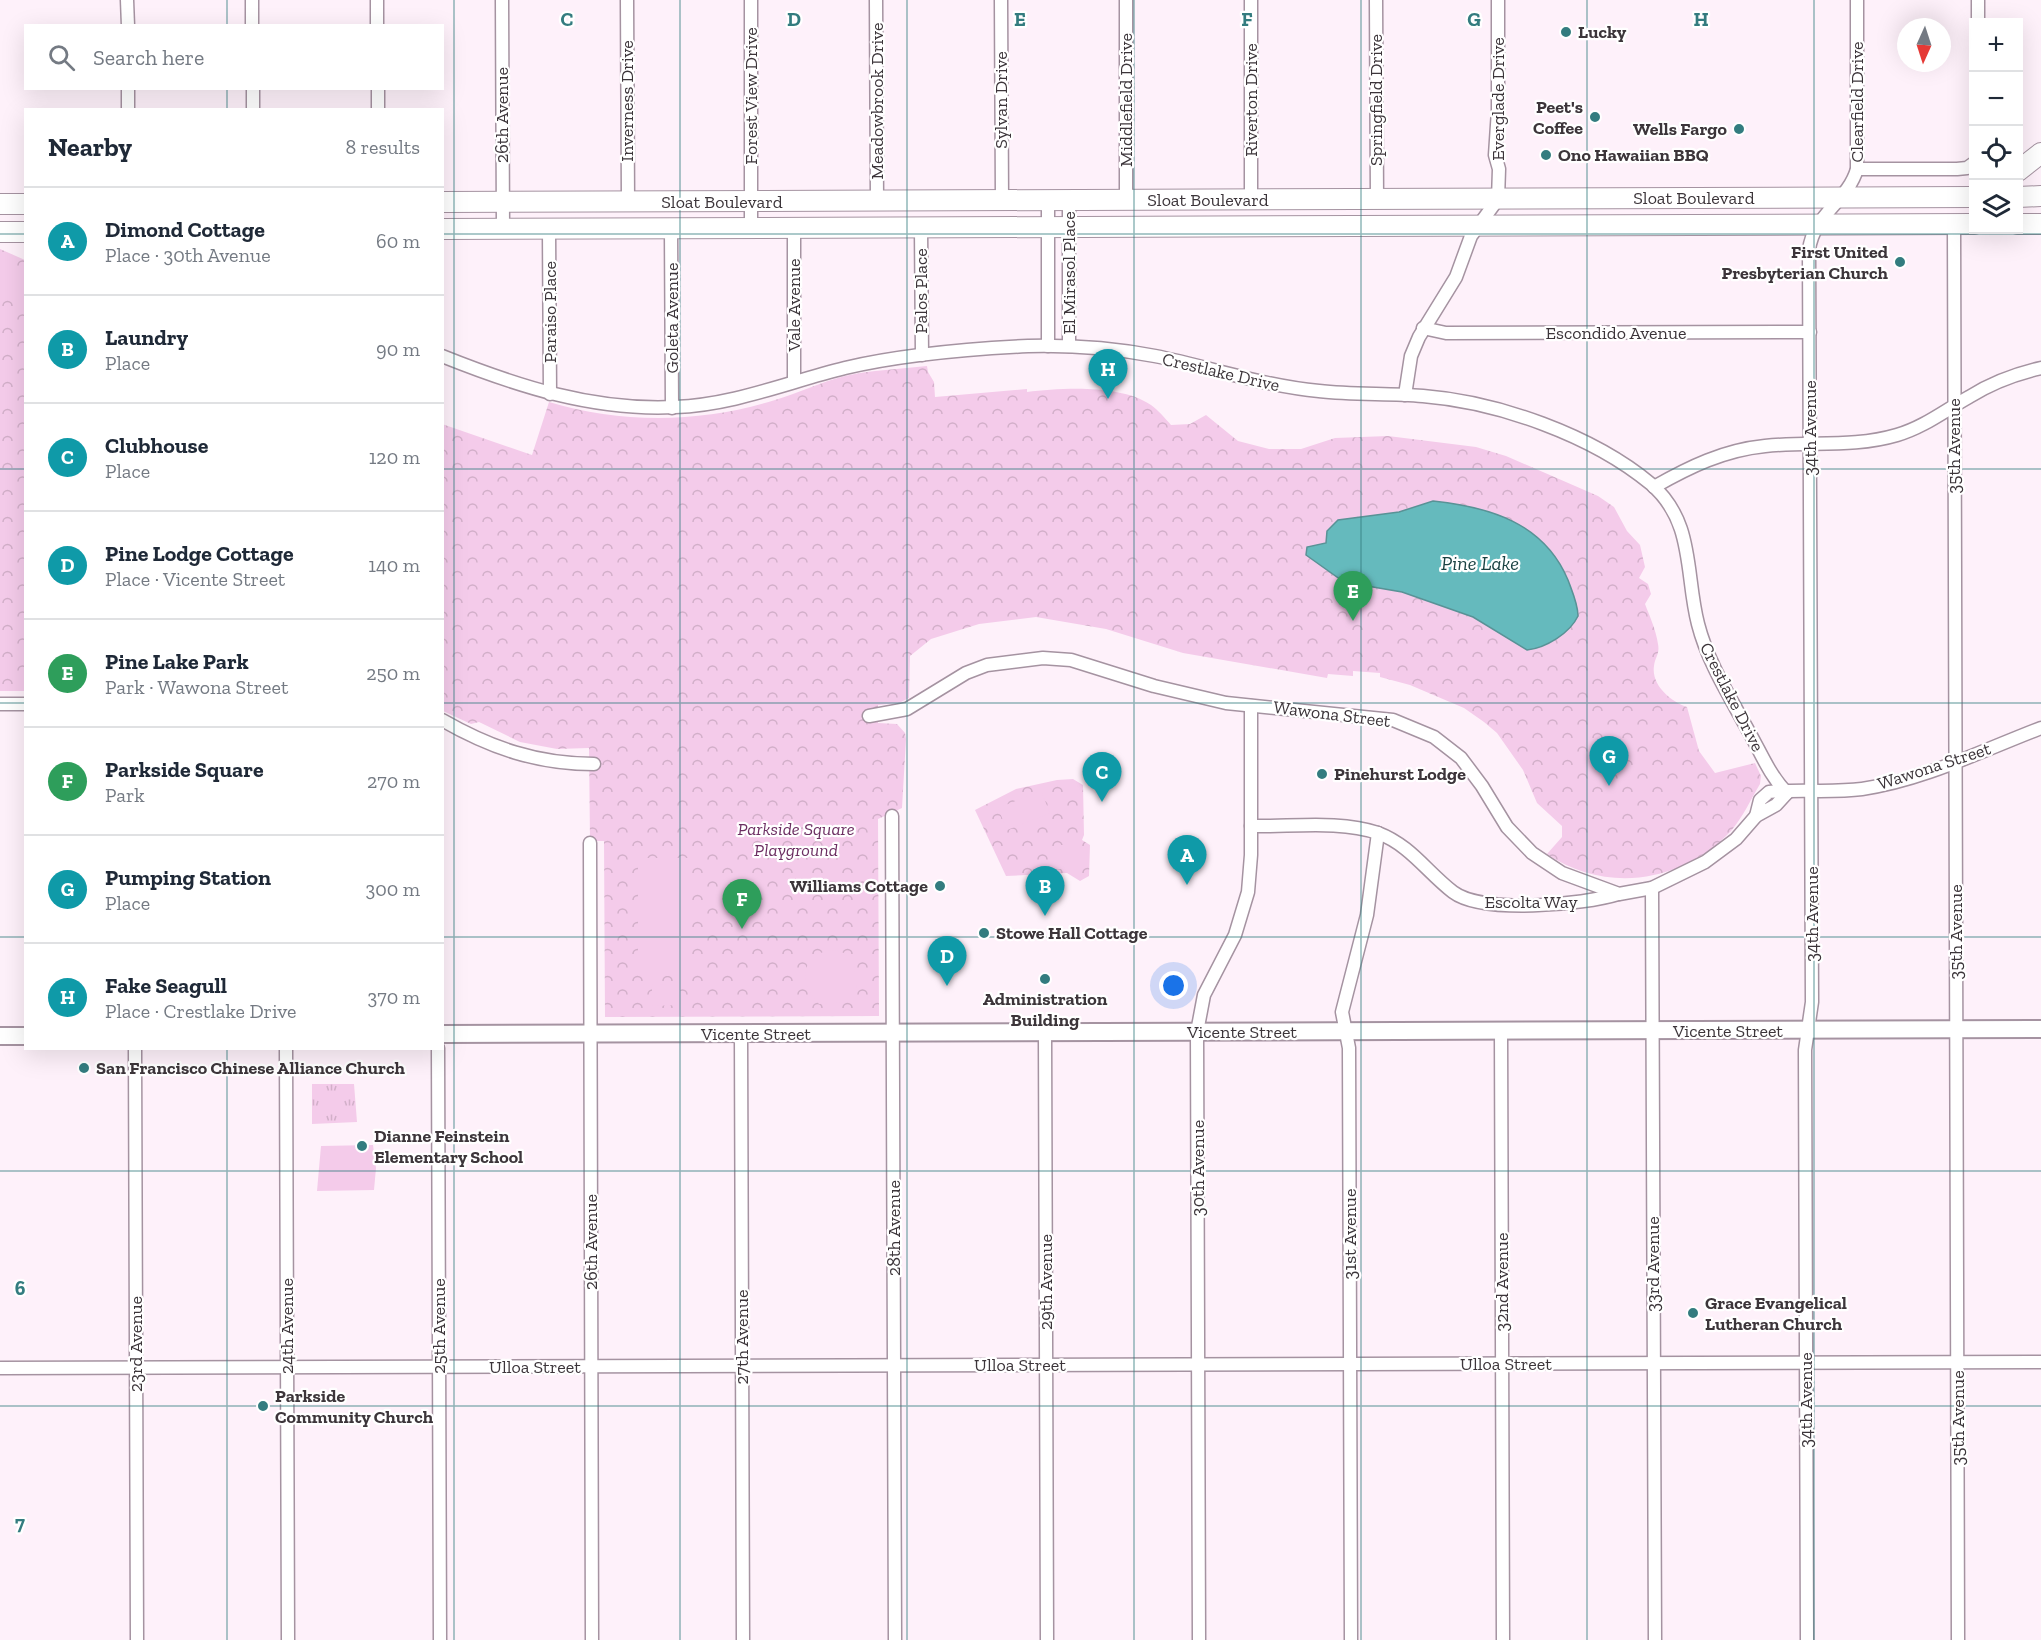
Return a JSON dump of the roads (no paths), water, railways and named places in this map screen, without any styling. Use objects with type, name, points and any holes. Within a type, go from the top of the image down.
[{"type":"main road","points":[[2023,168],[2041,153]]},
{"type":"main road","points":[[2023,196],[2041,196]]},
{"type":"main road","name":"Sloat Boulevard","points":[[444,202],[1969,197]]},
{"type":"main road","points":[[0,204],[24,204]]},
{"type":"main road","name":"Sloat Boulevard","points":[[444,229],[1969,224]]},
{"type":"main road","points":[[2023,224],[2041,224]]},
{"type":"main road","points":[[0,232],[24,232]]},
{"type":"street","points":[[128,0],[128,24]]},
{"type":"street","points":[[252,0],[252,24]]},
{"type":"street","points":[[377,0],[377,24]]},
{"type":"street","name":"26th Avenue","points":[[502,0],[503,229]]},
{"type":"street","name":"Inverness Drive","points":[[627,0],[628,202]]},
{"type":"street","name":"Forest View Drive","points":[[751,0],[751,228]]},
{"type":"street","name":"Meadowbrook Drive","points":[[876,0],[877,201]]},
{"type":"street","name":"Sylvan Drive","points":[[1001,0],[1002,201]]},
{"type":"street","name":"Middlefield Drive","points":[[1126,0],[1126,200]]},
{"type":"street","name":"Riverton Drive","points":[[1251,0],[1251,200]]},
{"type":"street","name":"Springfield Drive","points":[[1376,0],[1377,200]]},
{"type":"street","name":"Everglade Drive","points":[[1498,0],[1498,110],[1495,155],[1499,169],[1498,199]]},
{"type":"street","name":"Clearfield Drive","points":[[1839,197],[1850,186],[1857,170],[1857,0]]},
{"type":"street","points":[[1978,0],[1978,18]]},
{"type":"street","points":[[128,90],[128,108]]},
{"type":"street","points":[[253,90],[253,108]]},
{"type":"street","points":[[378,90],[378,108]]},
{"type":"street","points":[[1857,170],[1962,169],[1969,166]]},
{"type":"street","name":"34th Avenue","points":[[1807,1640],[1805,1050],[1812,1002],[1809,250],[1817,225],[1839,197]]},
{"type":"street","points":[[1405,395],[1411,356],[1423,328],[1456,277],[1477,226],[1498,199]]},
{"type":"street","name":"El Mirasol Place","points":[[1048,200],[1048,346]]},
{"type":"street","name":"El Mirasol Place","points":[[1069,200],[1069,346]]},
{"type":"street","name":"35th Avenue","points":[[1954,224],[1958,1640]]},
{"type":"street","name":"Vale Avenue","points":[[794,228],[794,381]]},
{"type":"street","name":"Palos Place","points":[[921,228],[922,355]]},
{"type":"street","name":"Paraiso Place","points":[[549,229],[550,394]]},
{"type":"street","name":"Goleta Avenue","points":[[671,229],[672,408]]},
{"type":"street","name":"Escondido Avenue","points":[[1423,328],[1446,333],[1810,332]]},
{"type":"street","name":"Crestlake Drive","points":[[444,357],[550,394],[626,406],[672,408],[734,400],[794,381],[857,365],[922,355],[1069,346],[1153,356],[1303,389],[1405,395],[1473,403],[1535,422],[1607,456],[1654,487],[1671,507],[1685,537],[1696,620],[1712,662],[1775,778],[1787,793]]},
{"type":"street","points":[[1654,487],[1692,466],[1736,450],[1767,445],[1857,444],[1888,438],[1930,422],[1988,386],[2041,368]]},
{"type":"street","name":"Wawona Street","points":[[870,716],[907,709],[987,664],[1043,658],[1071,660],[1163,689],[1251,706],[1382,718],[1424,732],[1443,743],[1468,767],[1507,827],[1532,853],[1562,873],[1619,894],[1652,888],[1680,876],[1717,854],[1736,839],[1756,816],[1760,800],[1766,794],[1881,785],[1956,762],[2041,728]]},
{"type":"street","points":[[0,704],[24,704]]},
{"type":"street","name":"30th Avenue","points":[[1199,1640],[1197,1032],[1204,995],[1231,946],[1246,903],[1251,867],[1251,706]]},
{"type":"street","points":[[444,721],[481,741],[516,755],[553,762],[594,764]]},
{"type":"street","name":"28th Avenue","points":[[892,816],[895,1640]]},
{"type":"street","name":"Escolta Way","points":[[1251,826],[1349,828],[1378,833],[1408,850],[1448,888],[1473,901],[1496,904],[1574,903],[1619,894]]},
{"type":"street","name":"31st Avenue","points":[[1351,1640],[1349,1048],[1342,1012],[1366,915],[1378,833]]},
{"type":"street","name":"26th Avenue","points":[[590,843],[592,1640]]},
{"type":"street","name":"33rd Avenue","points":[[1652,888],[1654,1640]]},
{"type":"street","name":"Vicente Street","points":[[444,1034],[2041,1029]]},
{"type":"street","name":"32nd Avenue","points":[[1501,1031],[1503,1640]]},
{"type":"street","name":"29th Avenue","points":[[1045,1033],[1047,1640]]},
{"type":"street","name":"27th Avenue","points":[[741,1034],[743,1640]]},
{"type":"street","points":[[0,1036],[24,1036]]},
{"type":"street","name":"23rd Avenue","points":[[135,1050],[136,1640]]},
{"type":"street","name":"24th Avenue","points":[[286,1050],[288,1640]]},
{"type":"street","name":"25th Avenue","points":[[438,1050],[440,1640]]},
{"type":"street","name":"Ulloa Street","points":[[0,1368],[2041,1362]]},
{"type":"water","name":"Pine Lake","points":[[1433,501],[1475,508],[1513,521],[1545,544],[1558,560],[1576,602],[1578,616],[1569,628],[1549,643],[1527,650],[1473,617],[1402,592],[1344,582],[1306,555],[1307,547],[1326,543],[1327,531],[1338,520],[1399,512]]},
{"type":"place","name":"Lucky","points":[[1566,32]]},
{"type":"place","name":"Peet's Coffee","points":[[1595,117]]},
{"type":"place","name":"Wells Fargo","points":[[1739,129]]},
{"type":"place","name":"Ono Hawaiian BBQ","points":[[1546,155]]},
{"type":"place","name":"First United Presbyterian Church","points":[[1900,262]]},
{"type":"place","name":"Fake Seagull","points":[[1108,399]]},
{"type":"place","name":"Pine Lake Park","points":[[1353,621]]},
{"type":"place","name":"Pinehurst Lodge","points":[[1322,774]]},
{"type":"place","name":"Pumping Station","points":[[1609,786]]},
{"type":"place","name":"Clubhouse","points":[[1102,802]]},
{"type":"place","name":"Dimond Cottage","points":[[1187,885]]},
{"type":"place","name":"Williams Cottage","points":[[940,886]]},
{"type":"place","name":"Laundry","points":[[1045,916]]},
{"type":"place","name":"Parkside Square","points":[[742,929]]},
{"type":"place","name":"Stowe Hall Cottage","points":[[984,933]]},
{"type":"place","name":"Administration Building","points":[[1045,979]]},
{"type":"place","name":"Pine Lodge Cottage","points":[[947,986]]},
{"type":"place","name":"San Francisco Chinese Alliance Church","points":[[84,1068]]},
{"type":"place","name":"Dianne Feinstein Elementary School","points":[[362,1146]]},
{"type":"place","name":"Grace Evangelical Lutheran Church","points":[[1693,1313]]},
{"type":"place","name":"Parkside Community Church","points":[[263,1406]]},
{"type":"park label","name":"Parkside Square Playground","points":[[796,839]]}]
